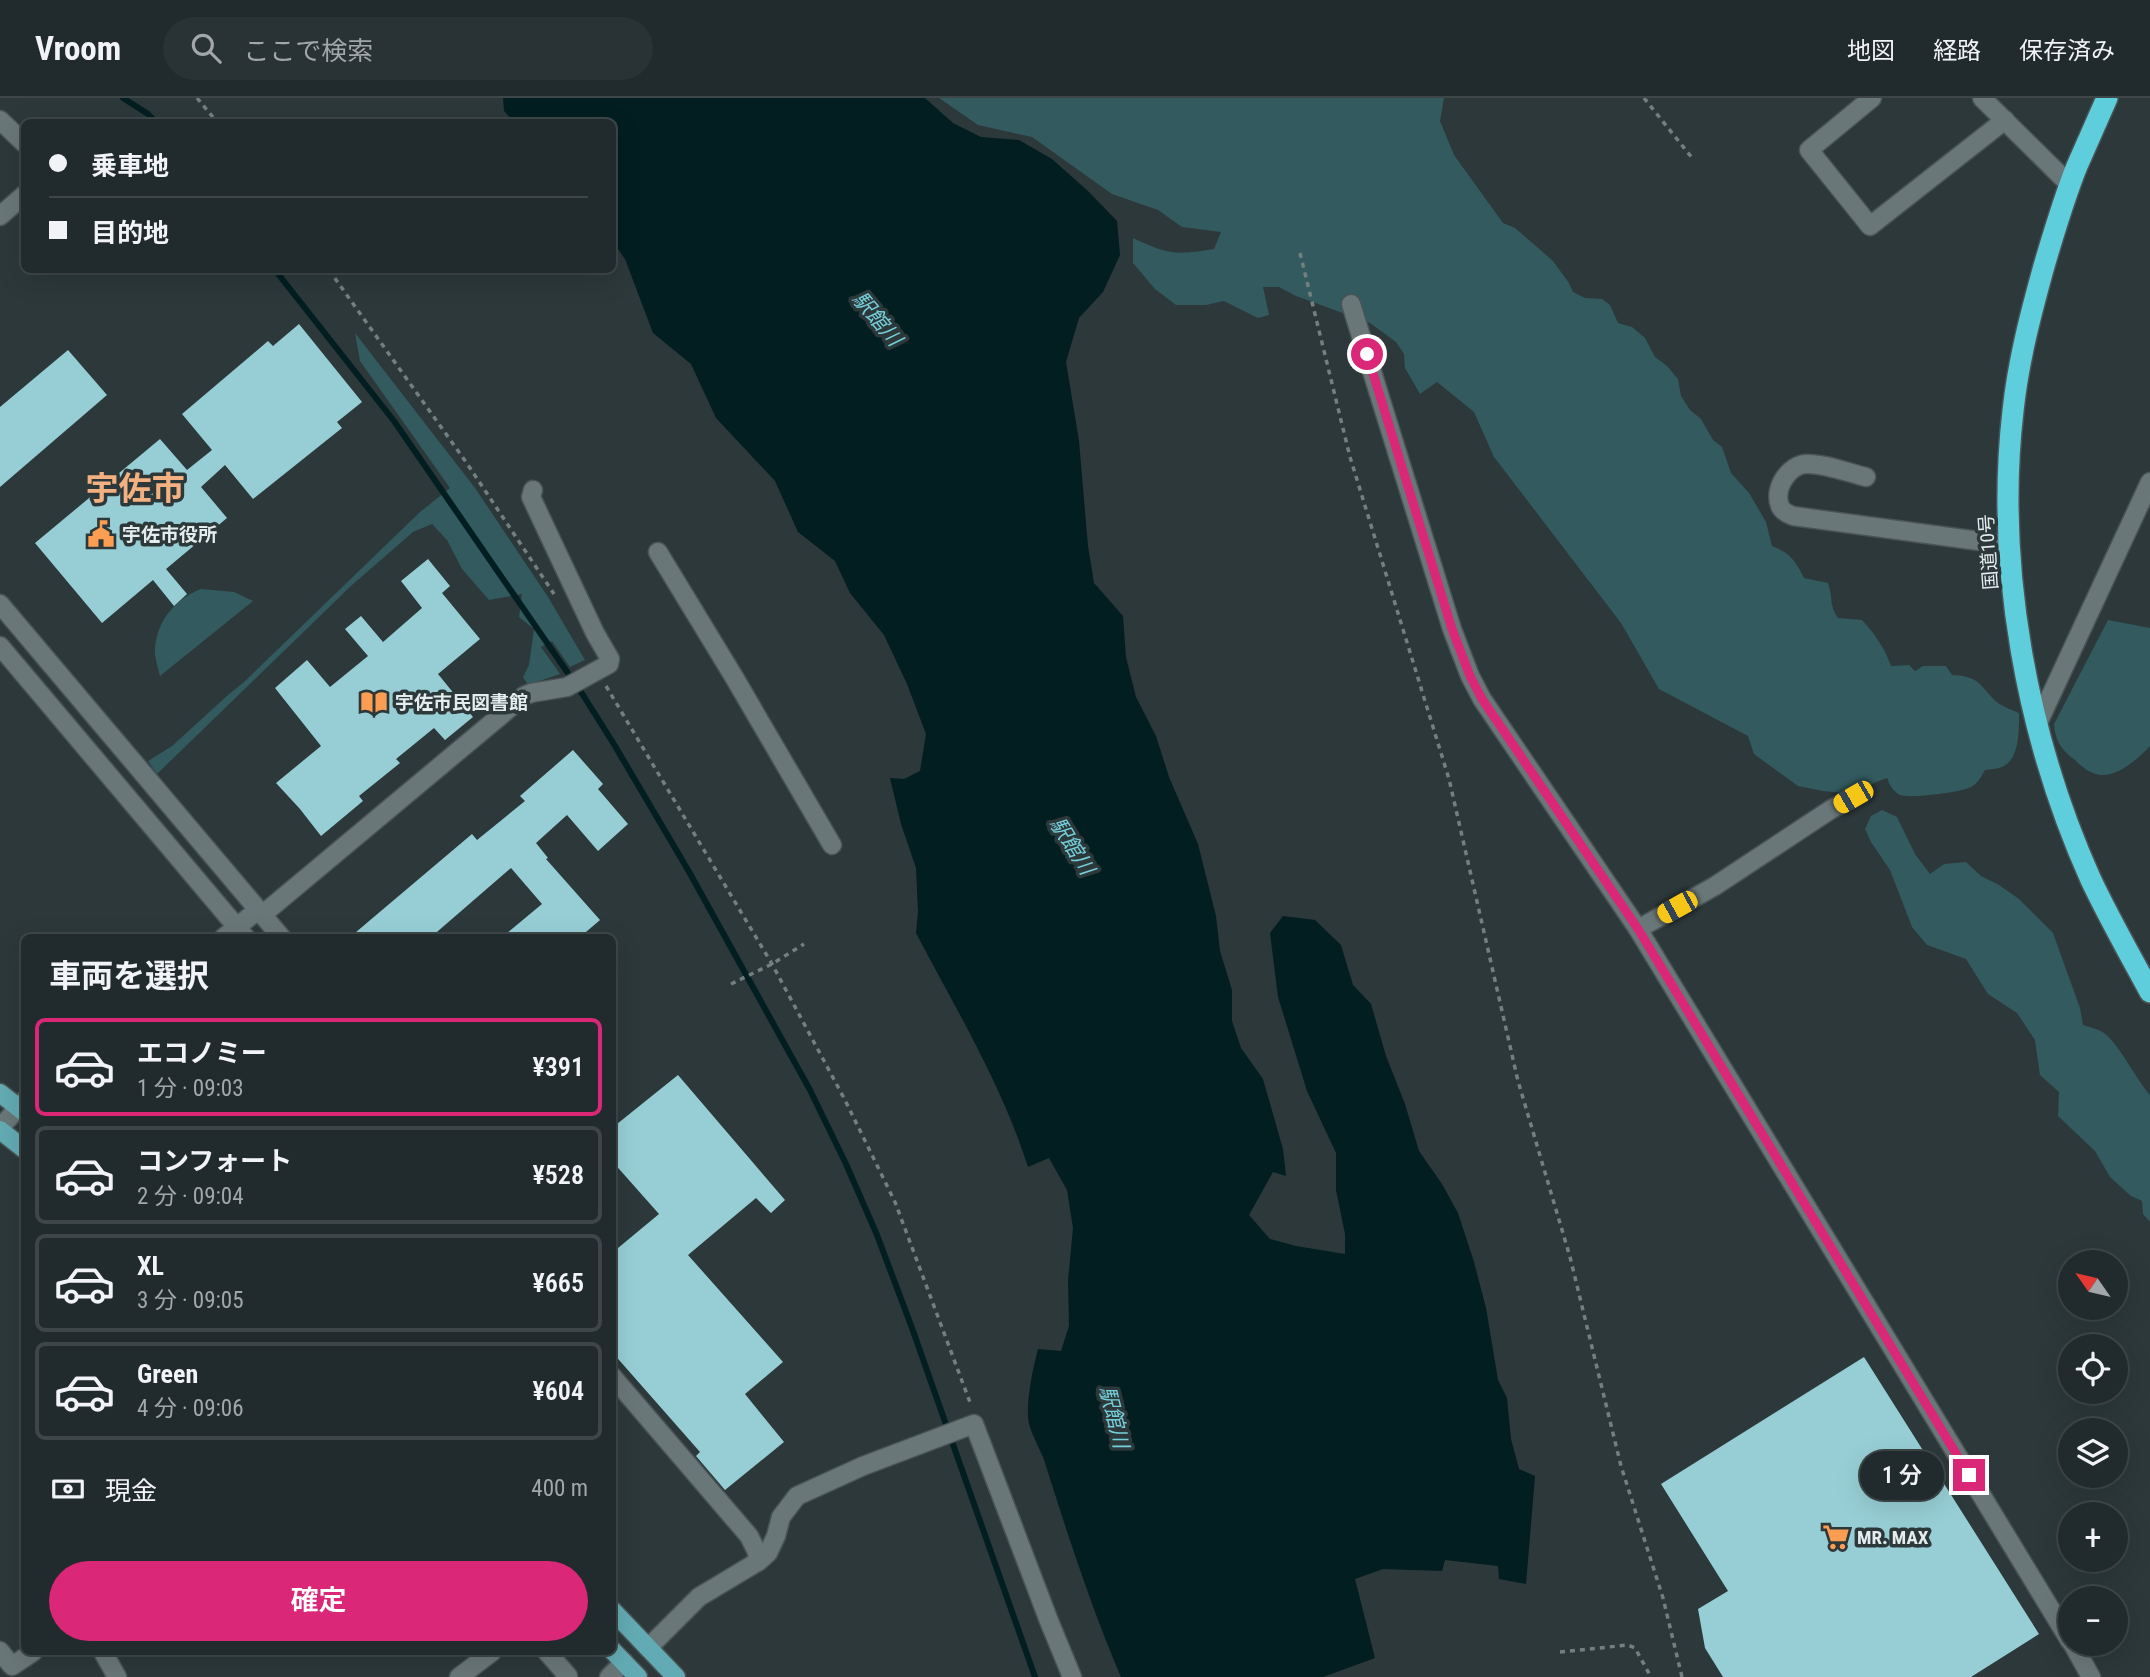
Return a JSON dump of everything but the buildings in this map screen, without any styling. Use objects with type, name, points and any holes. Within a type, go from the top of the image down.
[{"type":"highway","name":"国道10号","points":[[2107,98],[2070,185],[2037,291],[2023,348],[2008,461],[2009,545],[2016,611],[2038,723],[2058,795],[2087,869],[2150,992]]},
{"type":"main road","points":[[0,1093],[21,1106]]},
{"type":"main road","points":[[0,1129],[21,1146]]},
{"type":"main road","points":[[616,1614],[676,1677]]},
{"type":"main road","points":[[618,1656],[638,1677]]},
{"type":"street","points":[[1872,98],[1809,150],[1870,226],[2005,120]]},
{"type":"street","points":[[1982,98],[2070,185]]},
{"type":"street","points":[[0,120],[21,140]]},
{"type":"street","points":[[0,216],[21,198]]},
{"type":"street","points":[[1351,304],[1452,629],[1470,676],[1490,710],[1638,929],[2058,1621]]},
{"type":"street","points":[[1866,477],[1815,464],[1796,466],[1784,480],[1779,497],[1780,505],[1785,512],[1793,516],[2009,545]]},
{"type":"street","points":[[2038,723],[2150,482]]},
{"type":"street","points":[[0,646],[235,934],[524,696],[567,687],[609,664],[610,659],[594,633],[531,497],[533,490]]},
{"type":"street","points":[[658,552],[832,845]]},
{"type":"street","points":[[0,604],[279,934]]},
{"type":"street","points":[[1638,929],[1715,886],[1853,797]]},
{"type":"street","points":[[0,1129],[21,1108]]},
{"type":"street","points":[[616,1381],[748,1536],[756,1550],[758,1561]]},
{"type":"street","points":[[648,1648],[699,1597],[758,1561],[770,1549],[785,1510],[791,1501],[801,1494],[850,1471],[974,1424],[1072,1677]]},
{"type":"street","points":[[0,1651],[6,1671],[29,1655]]},
{"type":"street","points":[[105,1655],[117,1677]]},
{"type":"street","points":[[459,1677],[488,1655]]},
{"type":"street","points":[[550,1655],[568,1676]]},
{"type":"street","points":[[609,1677],[618,1656]]},
{"type":"street","points":[[2079,1656],[2091,1677]]},
{"type":"path","points":[[197,98],[214,119]]},
{"type":"path","points":[[1643,98],[1693,159]]},
{"type":"path","points":[[1300,253],[1350,457],[1449,779],[1518,1081],[1570,1257],[1621,1466],[1663,1598],[1682,1677]]},
{"type":"path","points":[[331,273],[473,472],[559,604]]},
{"type":"path","points":[[597,670],[772,964],[835,1081],[895,1202],[970,1402],[974,1424]]},
{"type":"path","points":[[731,984],[772,964],[804,944]]},
{"type":"path","points":[[1560,1652],[1628,1644],[1635,1648],[1651,1677]]},
{"type":"shaded area","points":[[939,98],[1444,98],[1440,121],[1454,155],[1503,223],[1515,228],[1553,261],[1573,292],[1585,298],[1602,299],[1610,305],[1618,323],[1632,327],[1645,338],[1655,357],[1678,379],[1681,396],[1690,410],[1701,419],[1713,440],[1722,447],[1731,473],[1749,493],[1766,522],[1772,546],[1791,558],[1804,578],[1828,583],[1833,609],[1838,618],[1862,620],[1879,641],[1891,666],[1909,665],[1915,671],[1923,666],[1946,666],[1952,675],[1969,677],[1979,683],[1998,703],[2019,713],[2017,743],[2012,758],[2002,767],[1985,770],[1971,787],[1936,794],[1900,795],[1895,792],[1887,778],[1855,794],[1798,786],[1754,754],[1748,736],[1659,689],[1621,623],[1494,457],[1474,412],[1437,382],[1420,394],[1405,368],[1404,354],[1396,342],[1370,323],[1296,296],[1279,287],[1263,287],[1269,315],[1258,318],[1224,301],[1206,305],[1176,305],[1155,289],[1133,263],[1133,238],[1164,251],[1190,252],[1214,249],[1221,232],[1182,227],[1158,210],[1112,194],[1032,137],[978,125]]},
{"type":"shaded area","points":[[355,333],[475,488],[548,597],[585,660],[570,667],[552,641],[541,647],[560,674],[528,685],[523,677],[529,665],[534,629],[519,617],[522,594],[489,600],[462,569],[447,540],[432,524],[413,532],[352,585],[157,774],[148,761],[172,746],[244,682],[420,512],[450,488],[360,361]]},
{"type":"shaded area","points":[[201,589],[234,592],[253,601],[160,676],[155,654],[162,623],[182,599]]},
{"type":"shaded area","points":[[2108,620],[2150,628],[2150,746],[2124,768],[2101,775],[2086,769],[2066,752],[2057,740],[2054,724]]},
{"type":"shaded area","points":[[1882,810],[1897,817],[1915,854],[1930,874],[1944,864],[1966,862],[1981,876],[2019,899],[2053,933],[2080,1008],[2083,1025],[2110,1038],[2150,1095],[2150,1222],[2143,1214],[2142,1201],[2131,1196],[2110,1177],[2095,1151],[2058,1116],[2059,1092],[2040,1075],[2035,1040],[2017,1013],[1988,994],[1966,959],[1927,945],[1912,927],[1890,870],[1865,829],[1871,816]]},
{"type":"water","name":"駅館川","points":[[503,98],[925,98],[953,123],[981,137],[1019,140],[1052,159],[1117,221],[1120,255],[1103,292],[1079,318],[1066,362],[1079,441],[1088,546],[1094,583],[1123,616],[1126,657],[1136,697],[1156,736],[1169,777],[1198,844],[1216,916],[1220,951],[1232,990],[1232,1021],[1241,1048],[1263,1079],[1283,1149],[1286,1176],[1273,1172],[1249,1215],[1270,1239],[1345,1254],[1345,1234],[1336,1190],[1336,1153],[1307,1091],[1278,997],[1270,933],[1283,916],[1315,920],[1341,945],[1353,985],[1371,1004],[1419,1151],[1458,1213],[1474,1262],[1486,1308],[1498,1380],[1507,1398],[1511,1439],[1519,1469],[1535,1476],[1526,1584],[1499,1579],[1498,1566],[1445,1560],[1442,1571],[1383,1569],[1355,1579],[1375,1658],[1323,1677],[1121,1677],[1081,1574],[1028,1416],[1030,1386],[1038,1349],[1061,1351],[1069,1326],[1068,1281],[1073,1228],[1067,1190],[1049,1158],[1028,1167],[992,1077],[916,933],[916,868],[901,824],[890,778],[904,779],[920,771],[926,734],[907,684],[884,635],[850,593],[835,561],[798,532],[775,481],[716,418],[691,364],[653,333],[625,259],[616,246],[616,119],[511,119],[504,111]]},
{"type":"waterway","points":[[123,98],[153,119]]},
{"type":"waterway","points":[[277,273],[394,421],[583,695],[688,870],[810,1090],[877,1235],[1035,1677]]},
{"type":"place","name":"宇佐市役所","points":[[101,534]]},
{"type":"place","name":"宇佐市民図書館","points":[[374,702]]},
{"type":"place","name":"MR. MAX","points":[[1836,1537]]},
{"type":"district","name":"宇佐市","points":[[135,488]]},
{"type":"route","points":[[1367,354],[1452,629],[1460,653],[1482,699],[1638,929],[1969,1475]]}]
